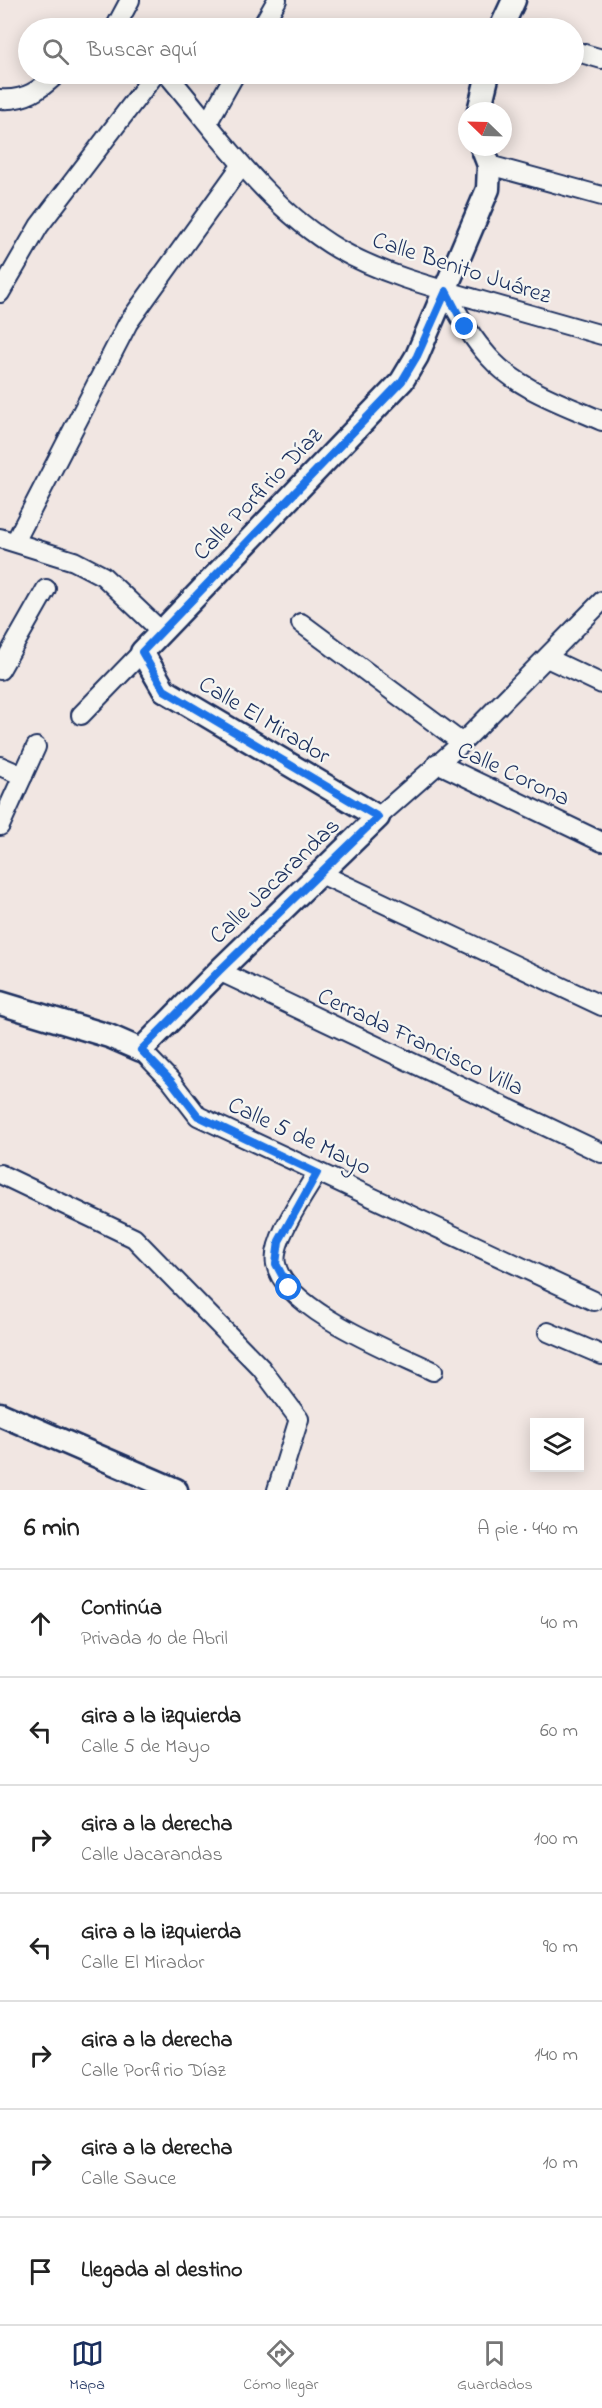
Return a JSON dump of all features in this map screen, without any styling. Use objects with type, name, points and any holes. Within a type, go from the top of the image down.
[{"type":"street","points":[[120,18],[130,0]]},
{"type":"street","points":[[267,18],[277,0]]},
{"type":"street","points":[[506,18],[514,0]]},
{"type":"street","points":[[584,54],[602,59]]},
{"type":"street","points":[[0,99],[17,100],[42,89],[47,84]]},
{"type":"street","points":[[0,293],[39,226],[147,84]]},
{"type":"street","name":"Calle Benito Juárez","points":[[176,84],[242,166],[298,219],[337,248],[377,268],[446,291],[602,335]]},
{"type":"street","points":[[208,122],[230,84]]},
{"type":"street","points":[[481,102],[486,84]]},
{"type":"street","points":[[485,156],[602,196]]},
{"type":"street","name":"Calle Porfirio Díaz","points":[[81,715],[402,381],[417,356],[488,189],[485,156]]},
{"type":"street","points":[[162,632],[104,576],[74,561],[8,540],[128,323],[242,166]]},
{"type":"street","points":[[446,291],[465,327],[490,359],[525,386],[602,421]]},
{"type":"street","points":[[0,670],[46,589]]},
{"type":"street","name":"Calle Jacarandas","points":[[141,1050],[319,873],[437,763],[462,743],[602,601]]},
{"type":"street","points":[[301,622],[462,743]]},
{"type":"street","name":"Calle El Mirador","points":[[142,652],[164,690],[378,817]]},
{"type":"street","points":[[547,658],[602,684]]},
{"type":"street","points":[[0,826],[36,747]]},
{"type":"street","name":"Calle Corona","points":[[437,763],[602,842]]},
{"type":"street","points":[[0,765],[22,776]]},
{"type":"street","points":[[319,873],[602,1006]]},
{"type":"street","name":"Cerrada Francisco Villa","points":[[219,971],[602,1153]]},
{"type":"street","name":"Calle 5 de Mayo","points":[[0,1003],[109,1036],[141,1050],[171,1081],[198,1116],[594,1301]]},
{"type":"street","points":[[317,1173],[279,1241],[276,1264],[289,1288],[311,1307],[337,1324],[433,1371]]},
{"type":"street","points":[[0,1174],[134,1238],[261,1368],[299,1419],[277,1490]]},
{"type":"street","points":[[548,1332],[602,1355]]},
{"type":"street","points":[[0,1414],[176,1490]]},
{"type":"route","points":[[289,1288],[276,1264],[279,1241],[317,1173],[198,1116],[171,1081],[141,1050],[378,817],[164,690],[142,652],[402,381],[417,356],[446,291],[465,327]]}]
